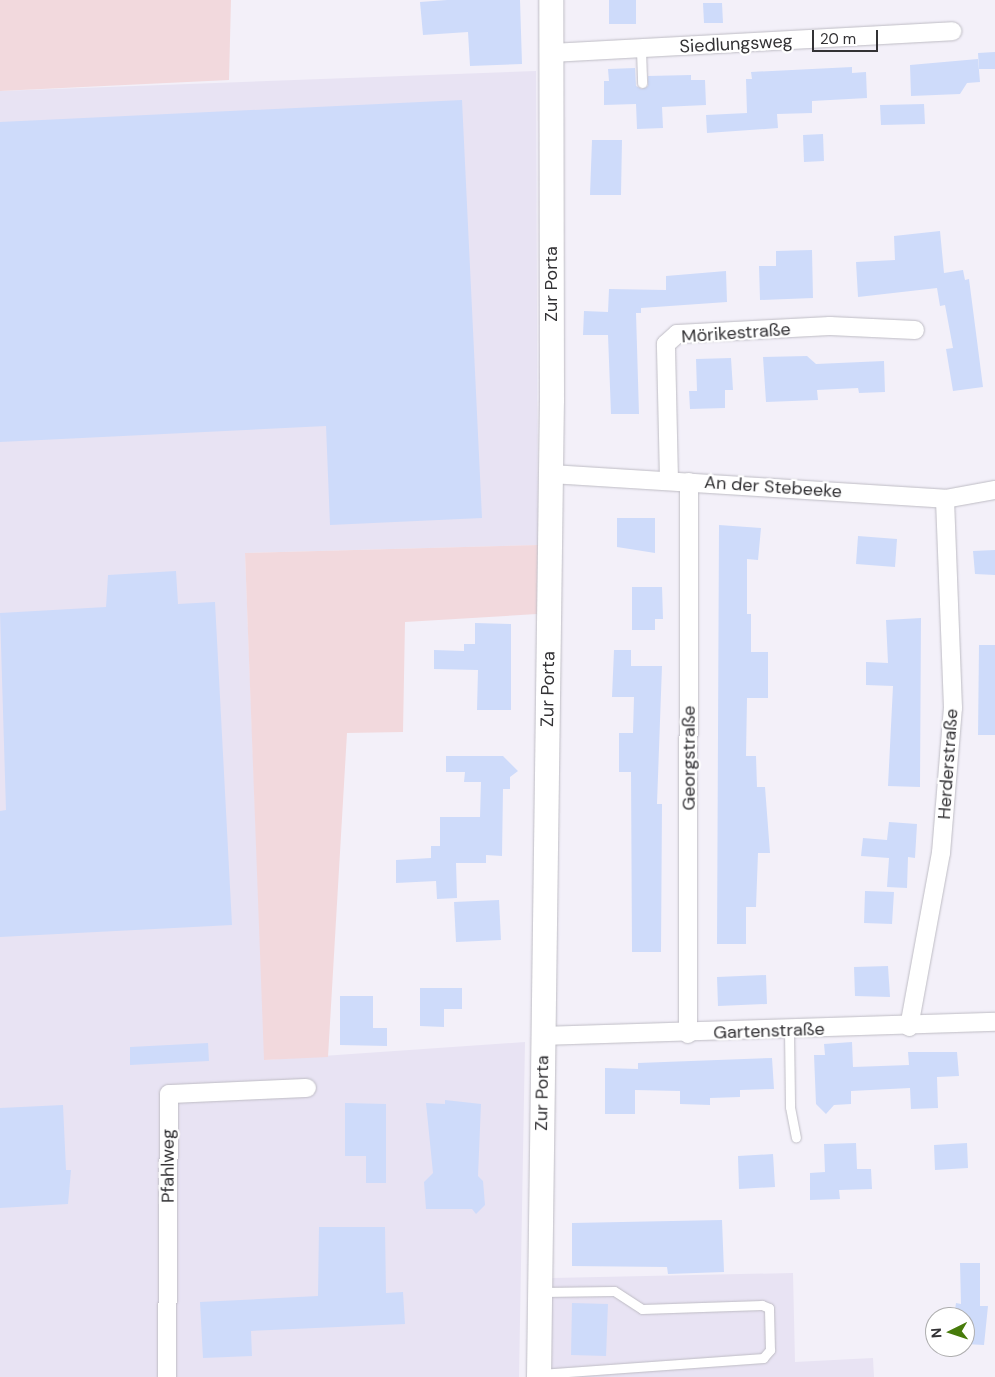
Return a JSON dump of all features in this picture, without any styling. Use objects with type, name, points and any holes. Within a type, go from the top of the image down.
[{"type":"main road","name":"Zur Porta","points":[[539,1375],[542,1036],[551,474],[551,0]]},
{"type":"street","name":"Siedlungsweg","points":[[551,53],[641,50],[952,31]]},
{"type":"street","name":"Mörikestraße","points":[[669,480],[666,344],[677,334],[830,326],[915,330]]},
{"type":"street","name":"An der Stebeeke","points":[[551,474],[945,499],[995,490]]},
{"type":"street","name":"Georgstraße","points":[[688,1034],[689,482]]},
{"type":"street","name":"Herderstraße","points":[[909,1027],[941,853],[953,708],[945,499]]},
{"type":"street","name":"Gartenstraße","points":[[542,1036],[789,1031],[995,1022]]},
{"type":"street","name":"Pfahlweg","points":[[167,1377],[169,1094],[307,1088]]},
{"type":"lane","points":[[641,50],[642,83]]},
{"type":"lane","points":[[789,1031],[790,1107],[796,1138]]},
{"type":"lane","points":[[539,1375],[763,1358],[770,1350],[769,1308],[762,1305],[642,1309],[614,1291],[540,1292]]},
{"type":"shaded area","points":[[0,0],[231,0],[229,80],[0,91]]},
{"type":"shaded area","points":[[536,71],[538,545],[245,553],[265,1060],[525,1042],[519,1377],[0,1377],[0,91]]},
{"type":"shaded area","points":[[538,545],[537,614],[405,622],[403,732],[347,733],[328,1057],[264,1060],[245,553]]},
{"type":"shaded area","points":[[793,1273],[795,1362],[873,1358],[874,1377],[552,1377],[552,1278]]},
{"type":"building","points":[[520,0],[522,64],[470,66],[468,32],[423,35],[420,2]]},
{"type":"building","points":[[609,0],[636,0],[636,24],[609,24]]},
{"type":"building","points":[[703,3],[722,3],[723,23],[704,23]]},
{"type":"building","points":[[995,52],[995,69],[979,69],[978,53]]},
{"type":"building","points":[[978,59],[980,82],[967,83],[960,94],[911,96],[910,65]]},
{"type":"building","points":[[852,67],[852,73],[866,72],[867,98],[812,101],[812,113],[777,114],[778,128],[707,133],[706,115],[747,113],[746,79],[752,79],[751,72]]},
{"type":"building","points":[[635,68],[636,86],[642,89],[648,86],[648,76],[691,75],[691,80],[705,80],[706,105],[662,107],[663,128],[637,129],[636,104],[604,105],[604,81],[609,81],[608,69]]},
{"type":"building","points":[[462,100],[482,518],[330,525],[326,426],[0,442],[0,122]]},
{"type":"building","points":[[924,104],[925,124],[881,125],[880,105]]},
{"type":"building","points":[[823,134],[824,161],[804,162],[803,135]]},
{"type":"building","points":[[592,140],[622,140],[621,195],[590,195]]},
{"type":"building","points":[[940,231],[944,273],[963,270],[965,280],[969,279],[983,387],[953,391],[946,349],[953,348],[945,305],[940,306],[937,288],[858,297],[856,262],[895,260],[894,236]]},
{"type":"building","points":[[812,250],[813,298],[760,300],[759,266],[776,266],[776,251]]},
{"type":"building","points":[[726,271],[727,302],[641,308],[641,313],[636,313],[639,414],[611,414],[608,335],[583,335],[584,311],[608,312],[609,289],[666,290],[666,276]]},
{"type":"building","points":[[807,356],[816,364],[884,361],[885,392],[859,393],[858,388],[817,390],[818,400],[766,402],[763,357]]},
{"type":"building","points":[[731,358],[733,390],[725,390],[725,408],[690,409],[689,391],[697,391],[696,359]]},
{"type":"building","points":[[617,518],[655,518],[655,553],[617,547]]},
{"type":"building","points":[[719,525],[761,528],[758,560],[747,559],[747,614],[751,614],[751,652],[768,652],[768,698],[747,698],[746,756],[756,756],[757,787],[765,787],[770,853],[758,853],[756,907],[746,907],[746,944],[717,944]]},
{"type":"building","points":[[858,536],[897,539],[895,567],[856,564]]},
{"type":"building","points":[[995,550],[995,575],[975,574],[973,551]]},
{"type":"building","points":[[176,571],[178,604],[215,602],[232,925],[0,937],[0,811],[6,810],[0,613],[106,607],[108,575]]},
{"type":"building","points":[[632,587],[662,587],[663,619],[655,619],[655,630],[632,630]]},
{"type":"building","points":[[921,618],[920,787],[888,786],[893,686],[866,685],[866,662],[888,663],[886,620]]},
{"type":"building","points":[[475,623],[511,624],[511,710],[477,710],[478,670],[434,669],[434,650],[464,651],[464,644],[475,644]]},
{"type":"building","points":[[979,645],[995,645],[995,735],[978,735]]},
{"type":"building","points":[[614,650],[631,650],[631,666],[662,666],[657,804],[662,804],[661,952],[632,952],[631,772],[619,772],[619,733],[633,733],[634,697],[612,697]]},
{"type":"building","points":[[446,756],[503,756],[518,771],[510,777],[510,789],[503,789],[502,856],[486,855],[486,863],[456,863],[457,898],[437,899],[436,881],[396,883],[396,860],[431,858],[431,846],[440,846],[440,817],[480,817],[481,782],[464,782],[465,772],[446,772]]},
{"type":"building","points":[[889,822],[917,824],[915,858],[908,857],[907,888],[887,887],[889,858],[861,856],[863,838],[887,840]]},
{"type":"building","points":[[865,891],[894,892],[892,924],[864,923]]},
{"type":"building","points":[[499,900],[501,940],[456,942],[454,902]]},
{"type":"building","points":[[888,966],[890,997],[855,996],[854,967]]},
{"type":"building","points":[[766,975],[767,1004],[718,1006],[717,977]]},
{"type":"building","points":[[420,988],[462,988],[462,1009],[444,1009],[444,1027],[420,1026]]},
{"type":"building","points":[[340,996],[373,996],[373,1028],[387,1028],[387,1046],[340,1045]]},
{"type":"building","points":[[852,1042],[853,1067],[909,1065],[908,1052],[957,1052],[959,1076],[937,1077],[938,1108],[911,1109],[910,1088],[851,1091],[851,1104],[834,1105],[826,1114],[816,1104],[814,1055],[825,1055],[824,1044]]},
{"type":"building","points":[[208,1043],[209,1061],[130,1065],[130,1047]]},
{"type":"building","points":[[772,1058],[774,1089],[740,1090],[740,1097],[710,1098],[710,1105],[680,1104],[680,1091],[635,1090],[635,1114],[605,1114],[605,1068],[638,1069],[638,1063]]},
{"type":"building","points":[[445,1100],[481,1104],[478,1176],[483,1181],[485,1205],[476,1214],[472,1209],[426,1209],[424,1182],[433,1173],[426,1103],[445,1104]]},
{"type":"building","points":[[345,1103],[386,1104],[386,1183],[366,1183],[366,1156],[345,1156]]},
{"type":"building","points":[[63,1105],[66,1170],[71,1170],[68,1204],[0,1208],[0,1108]]},
{"type":"building","points":[[856,1143],[857,1169],[871,1169],[872,1189],[839,1190],[840,1199],[810,1200],[810,1173],[825,1172],[824,1144]]},
{"type":"building","points":[[967,1143],[968,1168],[935,1170],[934,1145]]},
{"type":"building","points":[[773,1154],[775,1187],[739,1189],[738,1156]]},
{"type":"building","points":[[722,1220],[724,1272],[668,1274],[667,1267],[572,1266],[572,1223]]},
{"type":"building","points":[[319,1227],[385,1227],[386,1293],[403,1292],[405,1324],[251,1331],[252,1356],[203,1358],[200,1302],[318,1296]]},
{"type":"building","points":[[960,1263],[980,1263],[980,1306],[988,1306],[984,1345],[975,1345],[975,1307],[955,1307],[956,1303],[961,1304]]},
{"type":"building","points":[[572,1303],[608,1304],[606,1356],[571,1355]]}]
